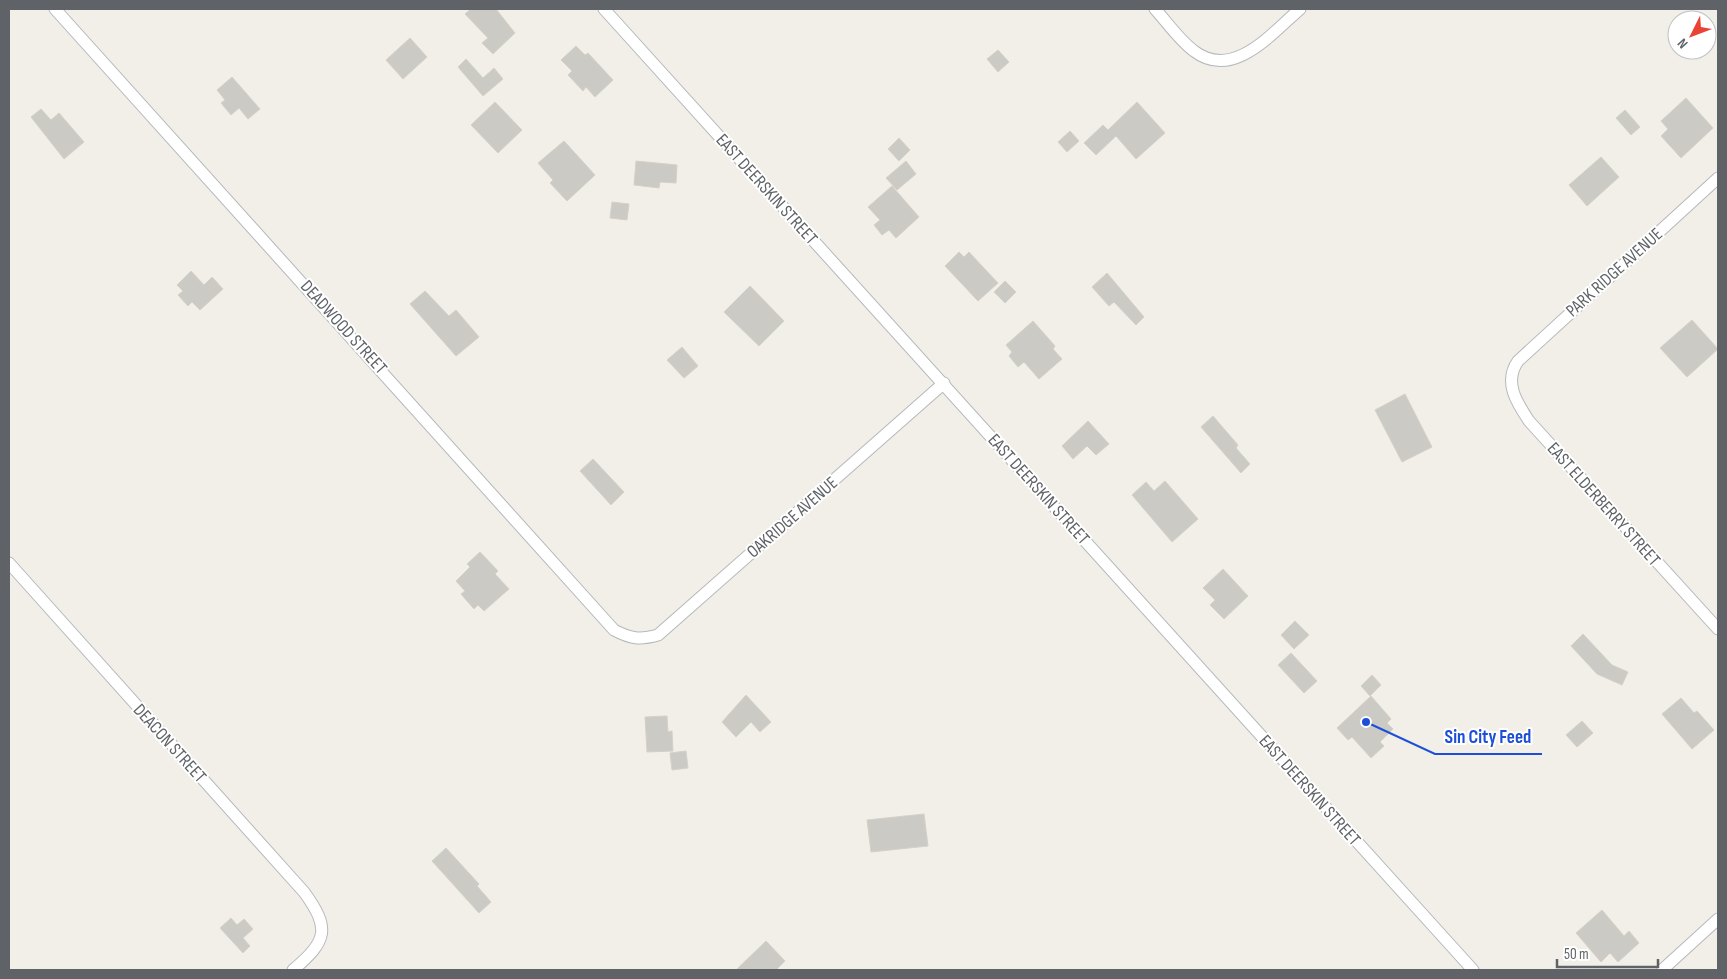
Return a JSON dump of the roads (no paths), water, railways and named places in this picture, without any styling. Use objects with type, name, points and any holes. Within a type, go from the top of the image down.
[{"type":"street","name":"DEADWOOD STREET","points":[[55,9],[614,630],[635,639]]},
{"type":"street","name":"EAST DEERSKIN STREET","points":[[604,9],[1473,970]]},
{"type":"street","points":[[1155,9],[1193,50],[1207,59],[1222,62],[1248,53],[1300,9]]},
{"type":"street","name":"PARK RIDGE AVENUE","points":[[1513,368],[1549,331],[1718,178]]},
{"type":"street","name":"EAST ELDERBERRY STREET","points":[[1513,368],[1511,381],[1516,401],[1529,421],[1718,629]]},
{"type":"street","name":"OAKRIDGE AVENUE","points":[[635,639],[658,635],[944,384]]},
{"type":"street","name":"DEACON STREET","points":[[9,563],[304,892],[317,910],[322,928],[320,944],[293,970]]},
{"type":"street","points":[[1662,970],[1718,919]]},
{"type":"place","name":"Sin City Feed","points":[[1366,722]]}]
